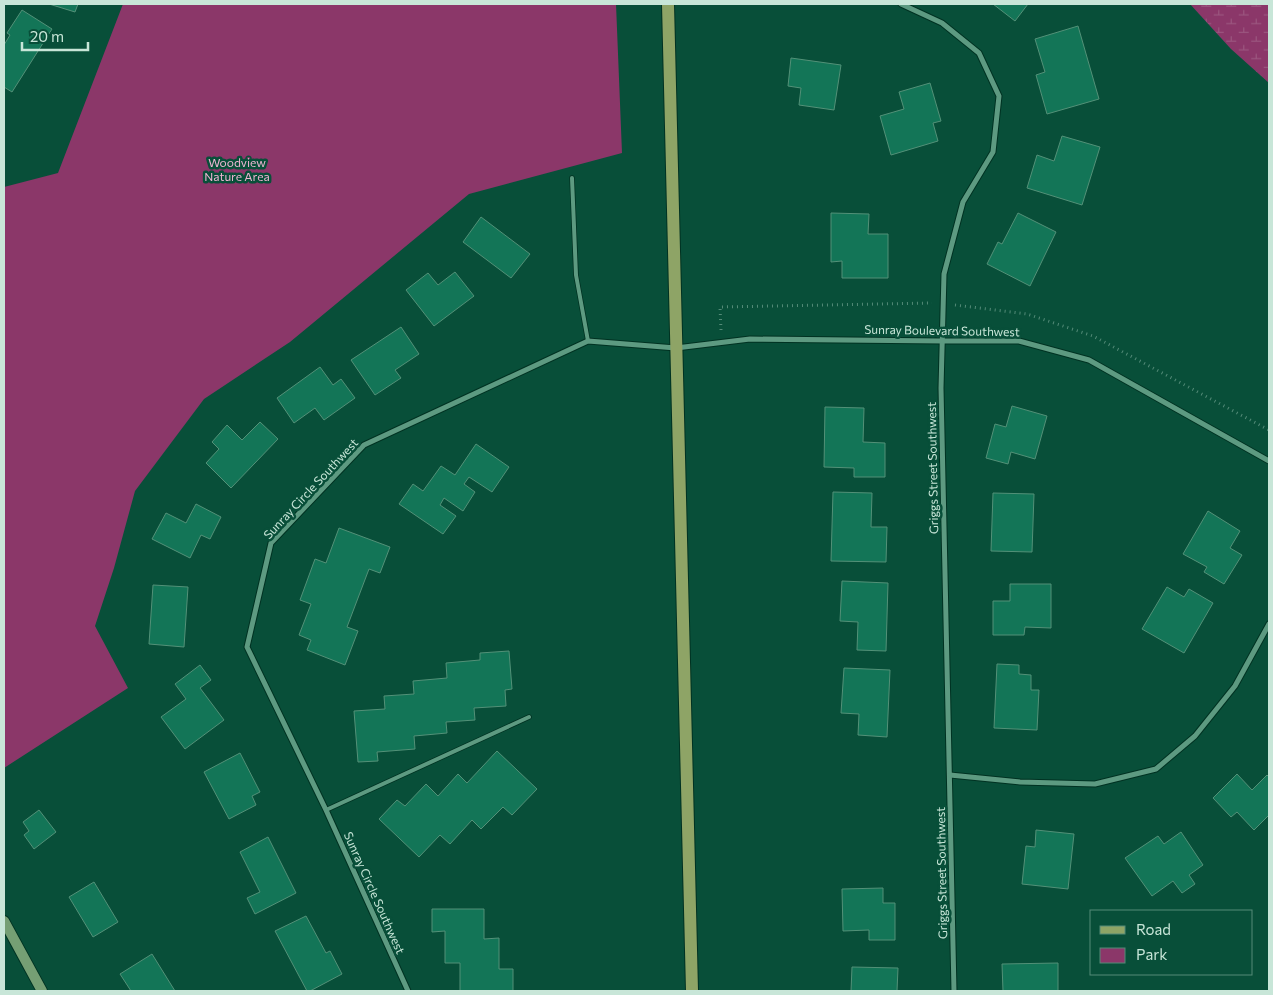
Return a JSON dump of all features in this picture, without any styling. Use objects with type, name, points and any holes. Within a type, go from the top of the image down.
[{"type":"main road","points":[[668,4],[692,991]]},
{"type":"street","name":"Griggs Street Southwest","points":[[901,4],[942,23],[979,53],[999,96],[993,152],[963,202],[944,274],[941,388],[954,991]]},
{"type":"street","name":"Sunray Boulevard Southwest","points":[[676,348],[750,339],[1018,341],[1089,360],[1269,461]]},
{"type":"street","name":"Sunray Circle Southwest","points":[[408,991],[326,810],[247,647],[271,543],[364,445],[588,341],[676,348]]},
{"type":"street","points":[[950,775],[1020,782],[1095,784],[1156,769],[1195,736],[1235,686],[1269,624]]},
{"type":"street","points":[[4,922],[42,991]]},
{"type":"lane","points":[[572,178],[576,274],[588,341]]},
{"type":"lane","points":[[326,810],[529,717]]},
{"type":"green space","name":"Woodview Nature Area","points":[[123,4],[616,4],[622,153],[469,194],[290,342],[204,399],[135,491],[114,568],[95,626],[128,688],[4,768],[4,187],[58,173]]},
{"type":"green space","points":[[1190,4],[1269,4],[1269,83],[1231,49]]},
{"type":"building","points":[[49,4],[78,4],[75,12]]},
{"type":"building","points":[[993,4],[1028,4],[1015,21]]},
{"type":"building","points":[[22,10],[52,29],[12,92],[4,87],[4,45],[10,35],[7,33]]},
{"type":"building","points":[[1078,26],[1099,99],[1047,114],[1036,75],[1045,72],[1035,39]]},
{"type":"building","points":[[791,58],[841,65],[834,110],[799,105],[801,88],[788,86]]},
{"type":"building","points":[[930,83],[941,121],[933,123],[938,141],[891,155],[880,116],[904,109],[899,92]]},
{"type":"building","points":[[1062,136],[1100,147],[1082,205],[1027,188],[1037,155],[1054,161]]},
{"type":"building","points":[[831,213],[869,214],[868,234],[888,234],[888,278],[842,278],[842,261],[831,262]]},
{"type":"building","points":[[1018,213],[1056,232],[1030,286],[987,264],[998,242],[1002,244]]},
{"type":"building","points":[[481,217],[530,254],[511,278],[463,242]]},
{"type":"building","points":[[455,272],[474,296],[434,326],[406,290],[428,273],[438,285]]},
{"type":"building","points":[[401,327],[419,354],[395,370],[401,378],[375,395],[351,360]]},
{"type":"building","points":[[320,367],[333,385],[341,379],[355,398],[324,420],[315,408],[294,423],[277,398]]},
{"type":"building","points":[[1012,406],[1047,416],[1035,459],[1011,452],[1008,464],[986,458],[995,424],[1006,427]]},
{"type":"building","points":[[825,407],[864,408],[863,442],[885,443],[885,477],[854,477],[854,468],[824,467]]},
{"type":"building","points":[[260,422],[278,439],[231,488],[206,463],[219,449],[212,442],[227,425],[242,440]]},
{"type":"building","points":[[476,444],[509,467],[492,492],[469,477],[464,484],[475,492],[463,511],[444,498],[440,505],[456,516],[443,534],[399,504],[413,484],[423,491],[441,466],[455,475]]},
{"type":"building","points":[[833,492],[872,493],[871,527],[887,527],[886,562],[831,561]]},
{"type":"building","points":[[993,493],[1034,494],[1032,552],[991,551]]},
{"type":"building","points":[[196,504],[221,517],[210,539],[201,535],[190,558],[152,539],[166,513],[186,523]]},
{"type":"building","points":[[1208,511],[1240,531],[1230,548],[1242,555],[1224,584],[1204,572],[1207,567],[1183,554]]},
{"type":"building","points":[[339,528],[390,547],[380,573],[369,569],[347,627],[358,631],[345,665],[307,650],[311,640],[299,635],[311,604],[300,600],[315,559],[326,563]]},
{"type":"building","points":[[842,581],[888,583],[886,651],[857,650],[858,622],[840,621]]},
{"type":"building","points":[[1010,584],[1051,584],[1051,628],[1025,627],[1024,635],[993,635],[993,601],[1010,601]]},
{"type":"building","points":[[153,585],[188,587],[184,647],[149,644]]},
{"type":"building","points":[[1167,587],[1184,597],[1189,589],[1213,603],[1184,653],[1142,629]]},
{"type":"building","points":[[509,651],[512,689],[505,690],[506,706],[474,708],[475,720],[446,722],[447,733],[414,736],[415,749],[377,752],[378,761],[358,762],[354,711],[385,709],[384,696],[414,694],[413,681],[447,678],[446,663],[480,660],[480,653]]},
{"type":"building","points":[[997,664],[1019,665],[1019,674],[1031,675],[1031,690],[1039,690],[1037,730],[994,728]]},
{"type":"building","points":[[200,665],[211,680],[200,688],[224,720],[185,749],[161,717],[186,699],[175,684]]},
{"type":"building","points":[[844,668],[890,670],[887,737],[858,735],[859,714],[841,713]]},
{"type":"building","points":[[497,751],[537,789],[512,815],[503,807],[481,829],[472,820],[450,844],[440,835],[419,857],[379,819],[397,800],[405,806],[426,784],[438,796],[458,774],[467,783]]},
{"type":"building","points":[[240,753],[260,792],[252,796],[256,805],[229,819],[204,772]]},
{"type":"building","points":[[1237,774],[1252,790],[1267,775],[1269,777],[1269,815],[1254,830],[1237,812],[1231,817],[1213,798]]},
{"type":"building","points":[[39,810],[56,832],[34,849],[24,835],[29,831],[23,822]]},
{"type":"building","points":[[1036,830],[1074,834],[1068,889],[1022,884],[1026,846],[1035,847]]},
{"type":"building","points":[[1181,832],[1203,865],[1189,875],[1195,884],[1182,893],[1173,881],[1152,896],[1125,858],[1158,836],[1164,844]]},
{"type":"building","points":[[268,837],[296,893],[255,914],[247,898],[260,892],[240,852]]},
{"type":"building","points":[[94,882],[118,922],[93,937],[69,897]]},
{"type":"building","points":[[883,888],[883,903],[895,903],[895,940],[869,940],[869,930],[843,931],[842,889]]},
{"type":"building","points":[[432,909],[484,909],[484,939],[499,938],[499,969],[513,969],[513,991],[460,991],[460,963],[445,963],[445,931],[432,932]]},
{"type":"building","points":[[306,916],[326,953],[330,951],[342,974],[310,991],[307,991],[275,931]]},
{"type":"building","points":[[152,954],[175,991],[131,991],[120,974]]},
{"type":"building","points":[[1058,963],[1058,991],[1003,991],[1002,964]]},
{"type":"building","points":[[852,967],[898,968],[897,991],[851,991]]}]
